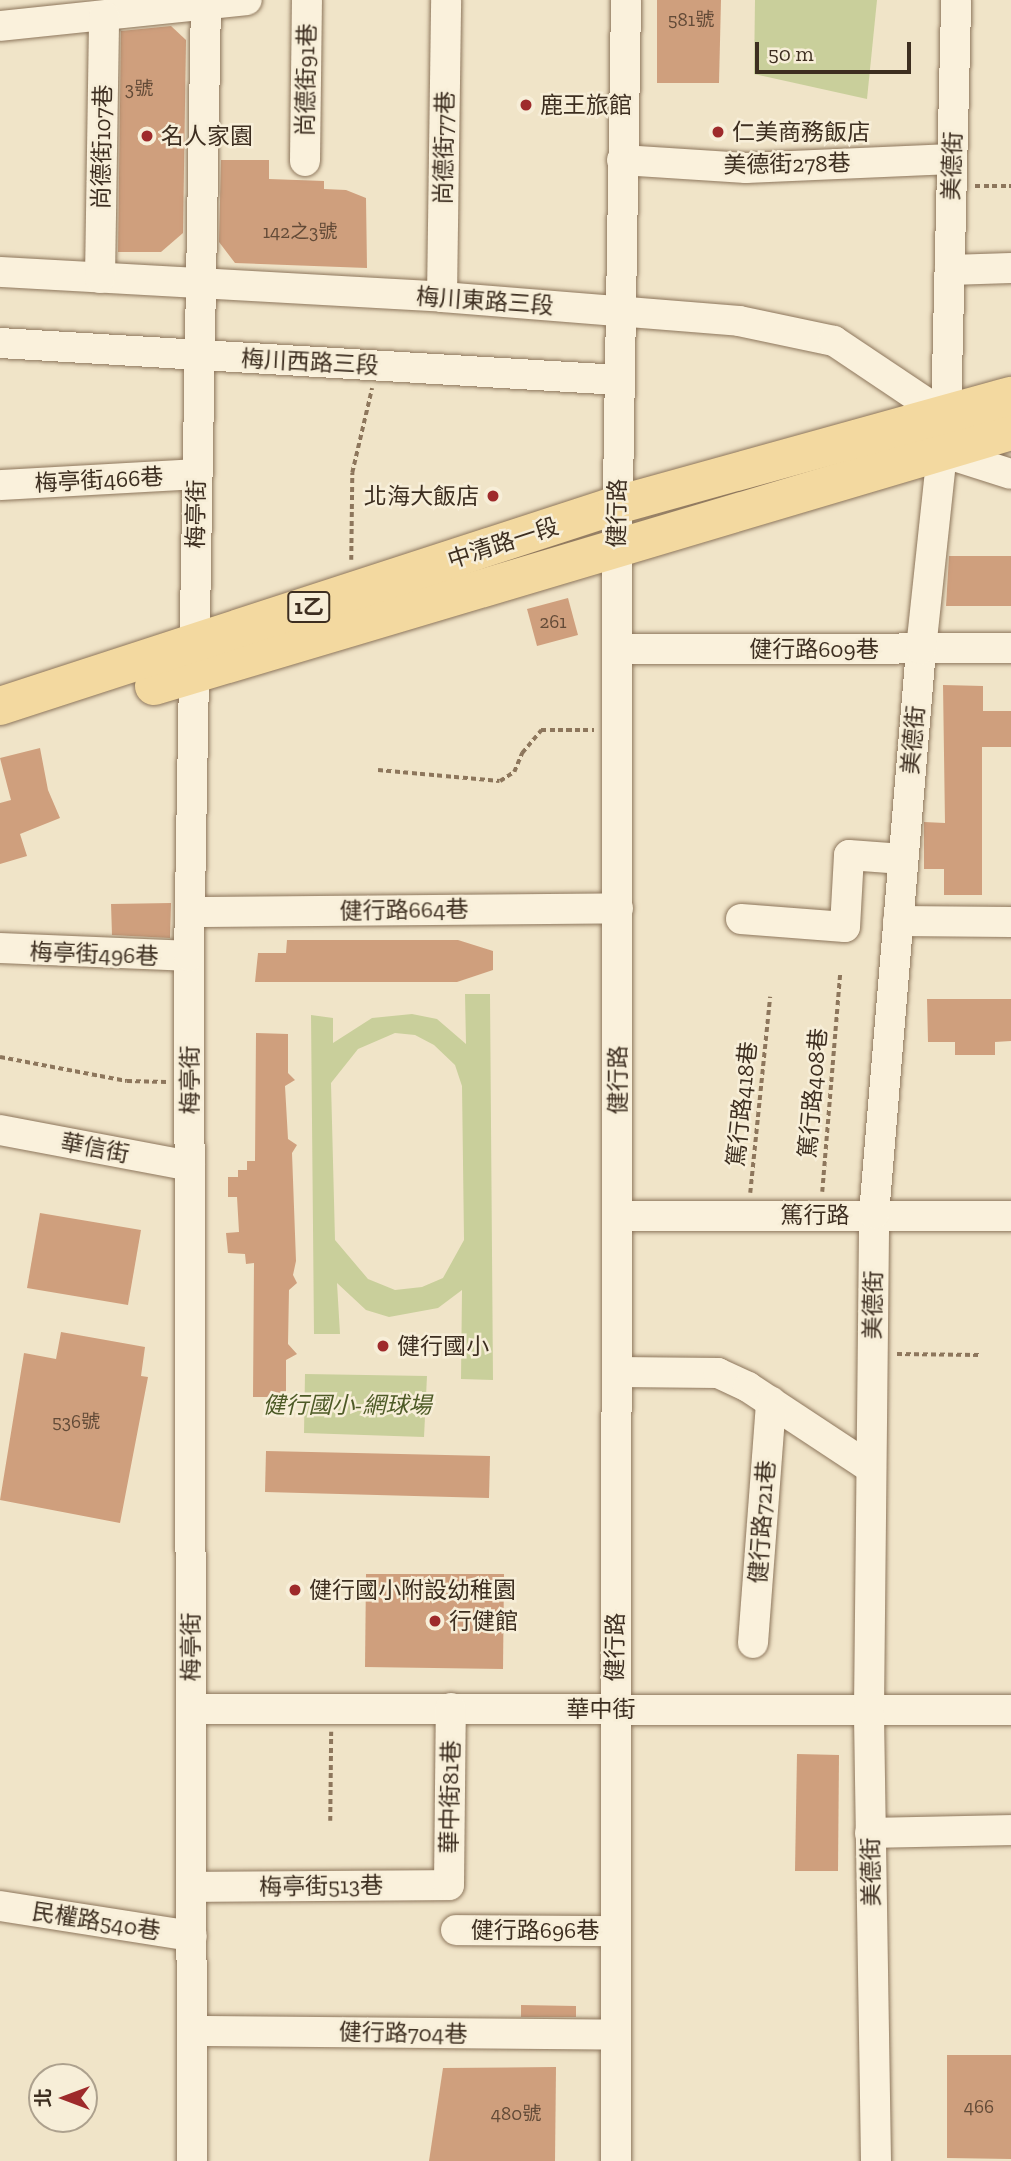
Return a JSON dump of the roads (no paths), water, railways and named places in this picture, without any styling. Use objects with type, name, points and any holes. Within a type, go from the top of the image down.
[{"type":"main road","name":"中清路一段","points":[[0,706],[617,551],[944,434],[1011,396]]},
{"type":"main road","name":"中清路一段","points":[[0,733],[194,659],[351,593],[617,505],[944,434],[1011,431]]},
{"type":"street","points":[[0,26],[104,16],[206,2],[247,0]]},
{"type":"street","name":"尚德街91巷","points":[[305,160],[307,0]]},
{"type":"street","name":"尚德街77巷","points":[[442,297],[446,0]]},
{"type":"street","name":"健行路","points":[[616,2161],[614,1710],[618,1372],[617,505],[626,0]]},
{"type":"street","name":"美德街","points":[[876,2161],[869,1709],[874,1214],[921,649],[944,434],[956,0]]},
{"type":"street","name":"梅亭街","points":[[192,2161],[189,956],[206,2]]},
{"type":"street","name":"尚德街107巷","points":[[100,278],[104,16]]},
{"type":"street","name":"美德街278巷","points":[[622,160],[746,168],[951,173]]},
{"type":"street","points":[[950,270],[1011,268]]},
{"type":"street","name":"梅川東路三段","points":[[0,272],[442,297],[739,321],[834,341],[944,434],[1011,474]]},
{"type":"street","name":"梅川西路三段","points":[[0,343],[620,380]]},
{"type":"street","name":"梅亭街466巷","points":[[0,485],[197,474]]},
{"type":"street","name":"健行路609巷","points":[[617,649],[1011,648]]},
{"type":"street","points":[[741,919],[845,927],[849,855],[903,859]]},
{"type":"street","name":"健行路664巷","points":[[190,912],[618,908]]},
{"type":"street","points":[[898,921],[1011,922]]},
{"type":"street","name":"梅亭街496巷","points":[[0,948],[189,956]]},
{"type":"street","name":"華信街","points":[[0,1130],[190,1166]]},
{"type":"street","name":"篤行路","points":[[618,1216],[1011,1216]]},
{"type":"street","points":[[618,1372],[718,1373],[771,1402],[871,1468]]},
{"type":"street","name":"健行路721巷","points":[[753,1643],[771,1402]]},
{"type":"street","name":"華中街81巷","points":[[449,1885],[451,1708]]},
{"type":"street","name":"華中街","points":[[191,1709],[1011,1710]]},
{"type":"street","points":[[870,1833],[1011,1830]]},
{"type":"street","name":"梅亭街513巷","points":[[193,1887],[449,1885]]},
{"type":"street","name":"民權路540巷","points":[[0,1906],[192,1936]]},
{"type":"street","name":"健行路696巷","points":[[456,1930],[614,1931]]},
{"type":"street","name":"健行路704巷","points":[[193,2031],[614,2035]]},
{"type":"place","name":"鹿王旅館","points":[[526,105]]},
{"type":"place","name":"仁美商務飯店","points":[[718,132]]},
{"type":"place","name":"名人家園","points":[[147,136]]},
{"type":"place","name":"北海大飯店","points":[[493,496]]},
{"type":"place","name":"健行國小","points":[[383,1346]]},
{"type":"place","name":"健行國小附設幼稚園","points":[[295,1590]]},
{"type":"place","name":"行健館","points":[[435,1621]]},
{"type":"park label","name":"健行國小-網球場","points":[[347,1405]]}]
